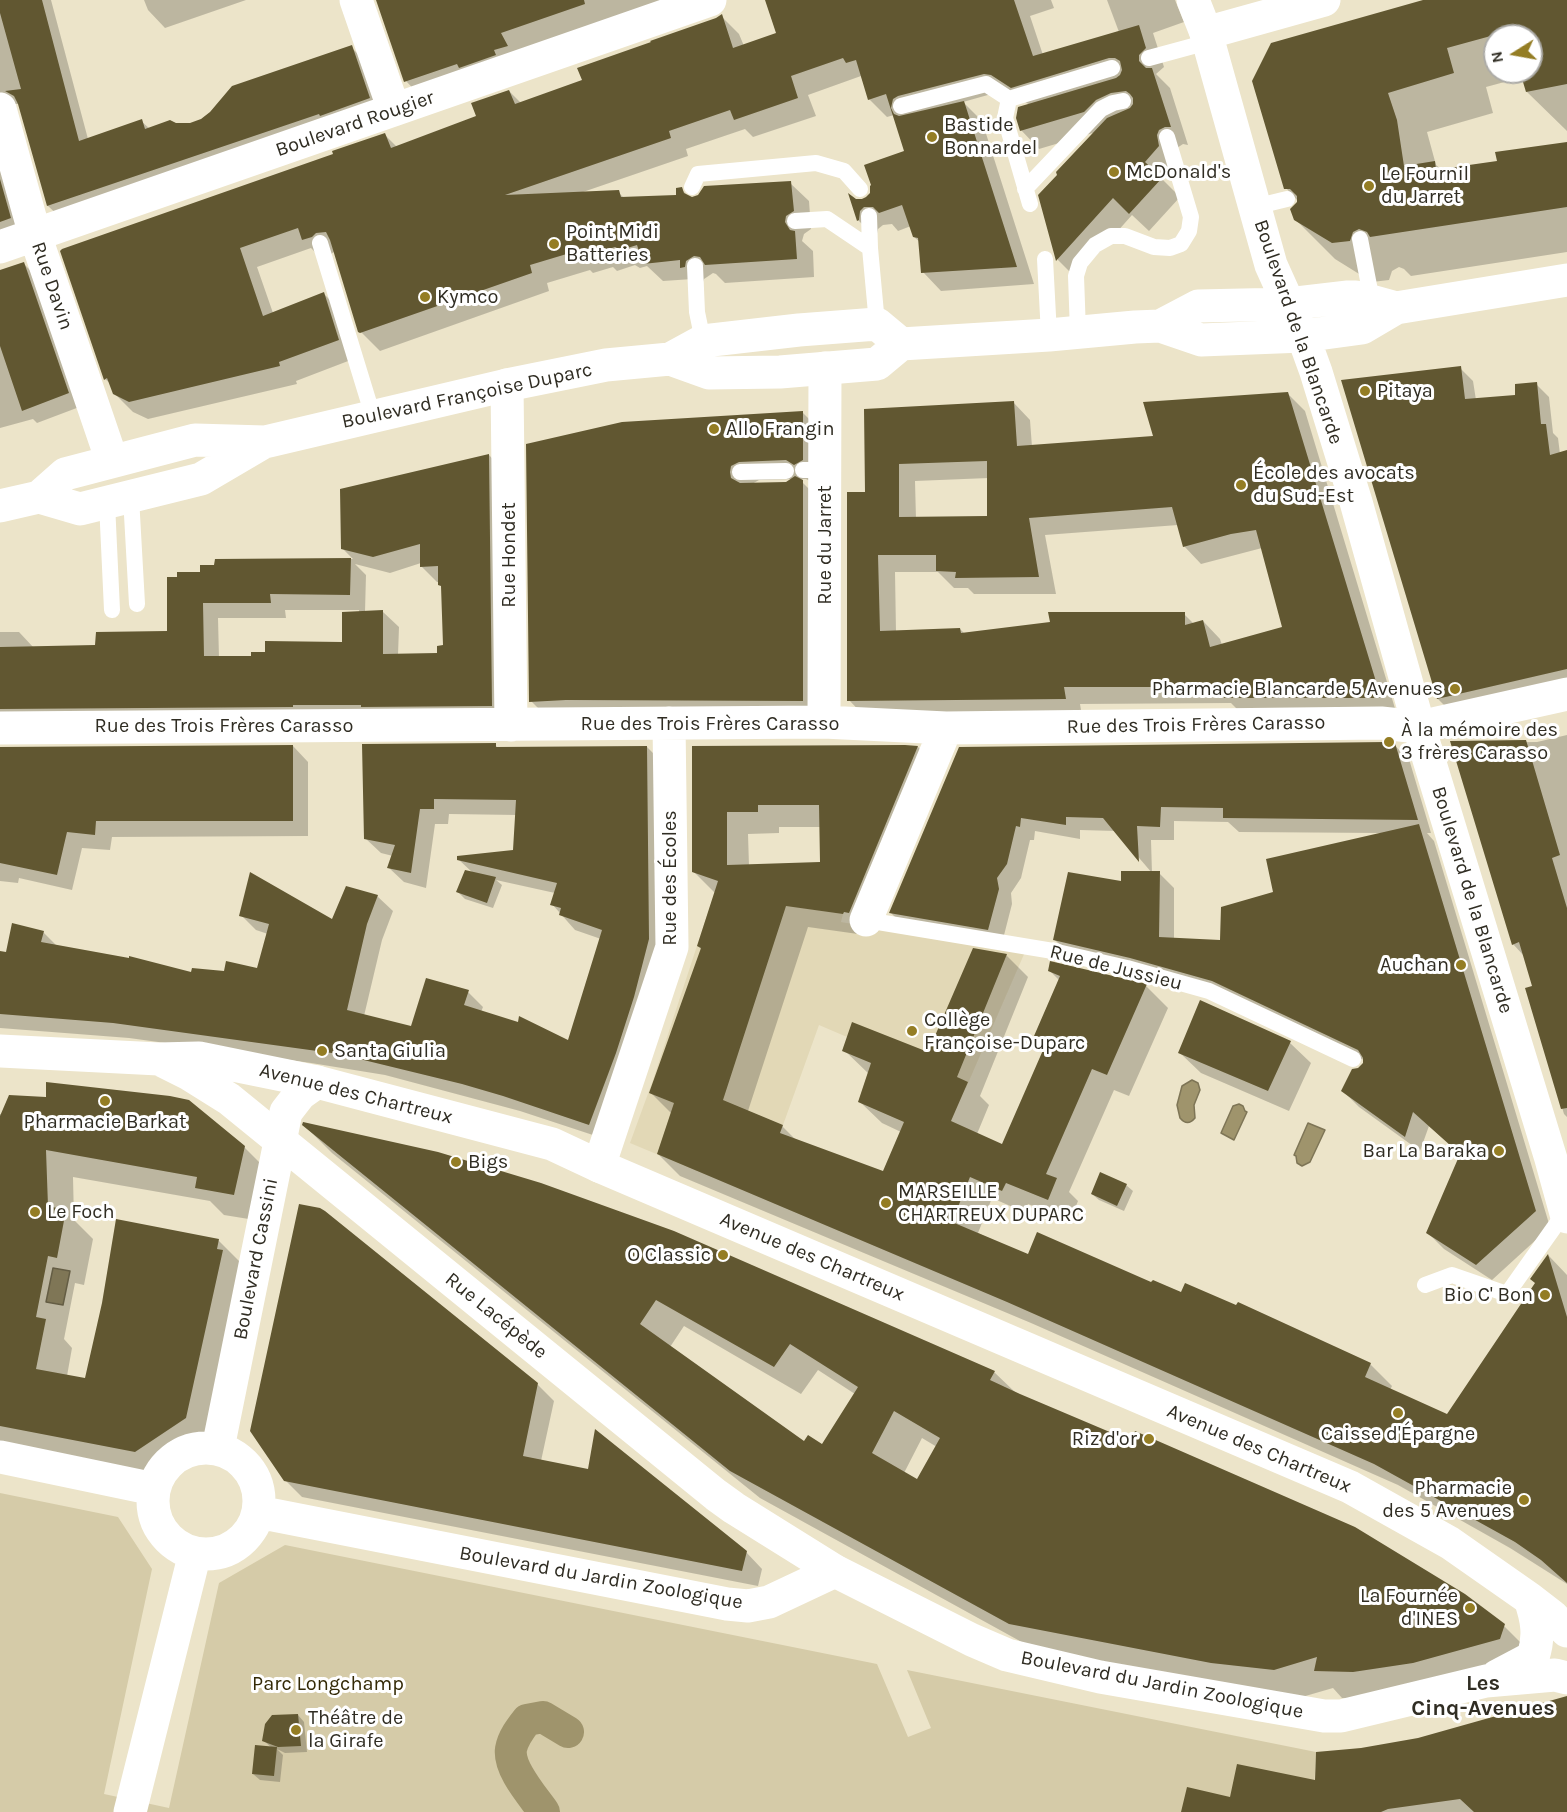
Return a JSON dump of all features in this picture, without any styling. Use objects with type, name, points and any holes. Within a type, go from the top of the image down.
[{"type":"street","points":[[356,0],[394,110]]},
{"type":"street","name":"Boulevard Rougier","points":[[0,247],[710,0]]},
{"type":"street","name":"Boulevard de la Blancarde","points":[[1193,0],[1207,38],[1271,265],[1303,336],[1316,372],[1356,502],[1419,727],[1559,1157],[1566,1215]]},
{"type":"street","points":[[1207,38],[1324,0]]},
{"type":"street","name":"Rue Davin","points":[[0,109],[35,236],[112,461]]},
{"type":"street","name":"Boulevard Françoise Duparc","points":[[1160,326],[1198,306],[1288,304],[1348,297],[1384,304],[1567,280]]},
{"type":"street","name":"Boulevard Françoise Duparc","points":[[0,506],[39,497],[65,474],[195,440],[265,442],[507,385],[606,365],[670,359],[703,341],[800,330],[889,334],[1064,334],[1160,326],[1201,340],[1303,336],[1362,328],[1384,304]]},
{"type":"street","name":"Boulevard Françoise Duparc","points":[[670,359],[709,373],[780,372],[877,364],[889,334]]},
{"type":"street","name":"Rue du Jarret","points":[[824,722],[805,470],[825,368]]},
{"type":"street","name":"Rue Hondet","points":[[507,385],[510,725]]},
{"type":"street","name":"Boulevard Françoise Duparc","points":[[39,497],[80,510],[201,479],[265,442]]},
{"type":"street","name":"Rue des Trois Frères Carasso","points":[[0,728],[824,722],[946,728],[1381,723],[1419,727],[1567,694]]},
{"type":"street","name":"Rue des Écoles","points":[[599,1166],[672,947],[669,723]]},
{"type":"street","points":[[866,920],[946,728]]},
{"type":"street","name":"Avenue des Chartreux","points":[[0,1051],[159,1059],[199,1058],[317,1082],[552,1144],[1350,1487],[1450,1543],[1530,1599],[1567,1631]]},
{"type":"street","name":"Rue Lacépède","points":[[159,1059],[189,1074],[229,1099],[716,1495],[835,1571]]},
{"type":"street","points":[[229,1099],[228,1089],[240,1066]]},
{"type":"street","name":"Boulevard Cassini","points":[[218,1448],[286,1112],[300,1094],[317,1082]]},
{"type":"street","points":[[201,1447],[218,1448],[233,1455],[246,1465],[255,1479],[259,1496],[258,1512],[252,1528],[241,1541],[228,1550],[211,1554],[195,1553],[179,1547],[166,1536],[157,1522],[153,1506],[154,1489],[160,1474],[171,1461],[185,1452],[201,1447]]},
{"type":"street","points":[[0,1457],[154,1489]]},
{"type":"street","name":"Boulevard du Jardin Zoologique","points":[[258,1512],[726,1604],[748,1606],[769,1602],[835,1571],[972,1640],[1007,1655],[1100,1677],[1324,1716],[1341,1716],[1486,1682],[1555,1675],[1567,1677]]},
{"type":"street","points":[[130,1812],[195,1553]]},
{"type":"street","name":"Boulevard du Jardin Zoologique","points":[[1486,1682],[1533,1657],[1538,1631],[1530,1599]]},
{"type":"lane","points":[[1149,58],[1207,38]]},
{"type":"lane","points":[[901,105],[986,84],[1010,99],[1112,68]]},
{"type":"lane","points":[[1010,99],[1005,118],[1028,196],[1101,109],[1123,101]]},
{"type":"lane","points":[[1064,334],[1080,263],[1095,245],[1111,236],[1125,236],[1154,247],[1170,248],[1181,244],[1189,231],[1191,217],[1167,137]]},
{"type":"lane","points":[[692,187],[699,174],[816,163],[844,171],[860,189]]},
{"type":"lane","points":[[1254,207],[1287,199]]},
{"type":"lane","points":[[869,216],[870,248],[889,334]]},
{"type":"lane","points":[[795,220],[827,219],[870,248]]},
{"type":"lane","points":[[1360,239],[1384,304]]},
{"type":"lane","points":[[320,243],[373,416]]},
{"type":"lane","points":[[1046,258],[1064,334]]},
{"type":"lane","points":[[695,266],[697,312],[703,341]]},
{"type":"lane","points":[[740,472],[805,470]]},
{"type":"lane","points":[[119,500],[137,604]]},
{"type":"lane","points":[[112,610],[119,500]]},
{"type":"lane","name":"Rue de Jussieu","points":[[866,920],[1053,951],[1209,991],[1353,1059]]},
{"type":"lane","points":[[1425,1285],[1452,1275],[1507,1294],[1566,1215]]},
{"type":"shaded area","name":"Collège Françoise-Duparc","points":[[714,894],[843,914],[841,922],[1025,952],[966,1088],[819,1025],[783,1125],[723,1100],[697,1171],[630,1143]]},
{"type":"shaded area","points":[[1192,1080],[1198,1083],[1200,1090],[1194,1105],[1195,1118],[1188,1122],[1180,1118],[1177,1105],[1182,1086]]},
{"type":"shaded area","points":[[1239,1104],[1247,1112],[1234,1140],[1221,1133],[1233,1106]]},
{"type":"shaded area","points":[[1308,1123],[1325,1130],[1310,1162],[1302,1166],[1297,1163],[1294,1155]]},
{"type":"shaded area","points":[[53,1268],[70,1271],[63,1305],[46,1302]]},
{"type":"green space","name":"Parc Longchamp","points":[[0,1493],[118,1517],[152,1569],[104,1794],[169,1808],[219,1583],[285,1545],[877,1664],[908,1737],[931,1728],[907,1670],[1316,1752],[1313,1812],[0,1812]]},
{"type":"building","points":[[0,0],[42,0],[79,141],[142,119],[145,129],[170,120],[176,123],[190,123],[210,112],[232,86],[352,45],[370,98],[47,206],[18,104],[14,96],[5,91],[21,89],[0,13]]},
{"type":"building","points":[[376,0],[584,0],[585,4],[501,33],[508,46],[494,50],[496,55],[459,68],[457,64],[404,82]]},
{"type":"building","points":[[765,0],[1014,0],[1033,56],[1139,25],[1146,48],[1139,55],[1139,61],[1146,68],[1152,68],[1171,127],[1159,130],[1157,135],[1159,146],[1145,162],[1162,178],[1129,214],[1113,198],[1056,261],[1038,195],[1057,175],[1056,172],[1107,118],[1130,108],[1133,98],[1126,91],[1111,93],[1096,100],[1084,112],[1020,131],[1016,118],[1018,107],[1116,78],[1122,70],[1120,61],[1109,58],[1011,88],[991,75],[984,74],[898,96],[893,99],[891,108],[894,114],[899,116],[964,101],[1017,267],[921,273],[918,238],[913,237],[902,205],[879,213],[873,207],[864,207],[857,221],[848,193],[856,199],[862,199],[870,193],[871,185],[864,165],[904,151],[886,94],[868,100],[856,60],[846,63],[843,58],[791,76],[798,98],[734,120],[730,110],[669,131],[671,138],[505,195],[619,190],[621,197],[676,195],[676,188],[682,187],[684,193],[692,197],[698,195],[704,186],[791,181],[794,211],[786,216],[785,222],[790,230],[795,231],[797,259],[705,265],[700,257],[694,256],[686,261],[685,267],[680,268],[680,260],[643,264],[637,245],[621,250],[615,247],[597,253],[593,249],[530,265],[532,273],[360,333],[326,232],[316,233],[302,240],[298,228],[240,248],[263,316],[324,292],[339,340],[279,362],[280,366],[129,402],[113,394],[107,378],[104,380],[60,251],[62,249],[333,154],[332,151],[385,133],[391,148],[476,116],[471,103],[509,90],[515,104],[582,80],[577,68],[722,14],[733,48],[776,33]]},
{"type":"building","points":[[1423,0],[1567,0],[1567,84],[1526,92],[1524,84],[1543,84],[1543,24],[1483,24],[1483,38],[1447,48],[1454,73],[1388,93],[1397,120],[1404,166],[1435,161],[1436,170],[1497,161],[1495,152],[1567,142],[1567,207],[1370,237],[1367,232],[1359,229],[1353,232],[1350,241],[1332,243],[1294,220],[1290,209],[1297,202],[1297,196],[1290,189],[1284,189],[1252,81],[1271,43]]},
{"type":"building","points":[[0,179],[11,218],[0,222]]},
{"type":"building","points":[[24,262],[69,393],[22,411],[0,346],[0,270]]},
{"type":"building","points":[[1461,366],[1465,399],[1515,395],[1515,384],[1537,382],[1541,424],[1546,424],[1550,455],[1567,450],[1567,669],[1437,699],[1341,380]]},
{"type":"building","points":[[1288,392],[1381,698],[1224,698],[1222,687],[1064,687],[1066,699],[847,701],[847,492],[865,492],[864,409],[1014,401],[1017,446],[1153,436],[1143,402]],"holes":[[[987,461],[987,516],[899,517],[899,464]],[[1172,507],[1183,547],[1256,530],[1282,627],[1210,647],[1203,620],[1185,625],[1185,612],[1048,612],[1050,622],[961,633],[960,628],[880,631],[878,555],[936,555],[936,571],[956,572],[955,578],[1039,577],[1029,518]]]},
{"type":"building","points":[[803,411],[803,460],[794,465],[786,460],[739,462],[731,466],[730,472],[731,478],[740,483],[786,482],[795,476],[803,480],[803,701],[566,700],[529,702],[526,444],[622,422]]},
{"type":"building","points":[[489,454],[492,706],[293,705],[293,707],[0,709],[0,647],[95,645],[96,632],[167,631],[167,577],[177,577],[177,572],[200,572],[200,565],[214,565],[215,559],[351,558],[350,595],[270,594],[271,603],[203,603],[204,656],[251,656],[251,652],[265,652],[265,641],[342,642],[342,612],[383,610],[383,654],[437,653],[437,646],[443,645],[438,566],[420,567],[420,544],[373,557],[341,549],[340,489]]},
{"type":"building","points":[[1526,740],[1560,855],[1552,858],[1567,908],[1567,1108],[1561,1109],[1525,988],[1532,986],[1519,942],[1512,945],[1450,741]]},
{"type":"building","points":[[496,743],[496,747],[647,746],[649,939],[616,1053],[589,1125],[462,1084],[339,1054],[113,1023],[0,1014],[0,951],[6,952],[12,923],[44,931],[41,942],[129,958],[129,956],[191,972],[192,968],[224,971],[226,961],[257,968],[269,924],[239,916],[250,872],[332,919],[346,886],[378,895],[367,924],[347,1010],[411,1026],[426,978],[469,990],[464,1005],[518,1022],[519,1016],[568,1040],[602,930],[559,915],[561,908],[550,905],[557,883],[457,860],[457,856],[513,850],[516,800],[434,799],[434,809],[420,809],[411,873],[387,868],[395,845],[364,839],[362,744]]},
{"type":"building","points":[[1395,743],[1418,820],[1223,818],[1223,808],[1161,807],[1160,827],[1137,826],[1139,862],[1103,818],[1066,817],[1066,825],[1021,818],[1020,827],[1016,826],[1007,864],[997,878],[999,889],[988,930],[889,913],[959,747]]},
{"type":"building","points":[[293,745],[293,821],[96,821],[95,835],[67,832],[57,875],[0,863],[0,747]]},
{"type":"building","points":[[692,746],[918,746],[849,913],[786,906],[723,1100],[783,1125],[780,1133],[883,1171],[904,1122],[858,1102],[871,1063],[842,1051],[852,1022],[928,1052],[973,948],[1007,954],[957,1077],[968,1082],[951,1121],[1002,1144],[1047,1041],[1034,1036],[1060,976],[1048,971],[1050,961],[1147,984],[1107,1075],[1092,1069],[1046,1174],[1057,1178],[1048,1200],[1006,1183],[1002,1191],[970,1177],[952,1222],[1028,1254],[1037,1232],[1151,1282],[1153,1280],[1181,1292],[1185,1283],[1236,1305],[1238,1302],[1371,1363],[1365,1377],[1447,1414],[1535,1283],[1530,1279],[1548,1254],[1567,1317],[1567,1583],[1541,1560],[1515,1542],[1374,1464],[1007,1302],[657,1154],[674,1103],[649,1093],[701,948],[697,946],[718,881],[692,872]],"holes":[[[758,805],[819,805],[820,862],[727,865],[727,812],[758,812]]]},
{"type":"building","points":[[1419,824],[1536,1211],[1476,1265],[1426,1233],[1460,1154],[1413,1112],[1405,1137],[1341,1091],[1352,1069],[1358,1068],[1363,1063],[1358,1050],[1212,981],[1053,940],[1068,872],[1121,881],[1121,871],[1160,871],[1159,937],[1220,940],[1221,907],[1273,892],[1266,859]]},
{"type":"building","points":[[465,870],[496,877],[487,903],[456,892]]},
{"type":"building","points":[[1200,1000],[1291,1041],[1268,1091],[1178,1053]]},
{"type":"building","points":[[46,1082],[189,1100],[245,1146],[234,1195],[195,1188],[197,1177],[46,1150],[48,1206],[66,1210],[57,1258],[48,1256],[36,1317],[46,1319],[36,1369],[85,1378],[102,1303],[116,1219],[219,1239],[217,1249],[223,1250],[186,1418],[135,1452],[0,1426],[0,1116],[9,1095],[46,1097]]},
{"type":"building","points":[[303,1122],[438,1152],[541,1183],[674,1231],[995,1371],[990,1380],[1020,1394],[1131,1441],[1135,1431],[1355,1527],[1465,1594],[1505,1624],[1500,1639],[1413,1663],[1353,1672],[1314,1671],[1317,1657],[1274,1670],[1211,1663],[1009,1624],[730,1471],[302,1125]],"holes":[[[656,1300],[774,1367],[790,1344],[858,1387],[822,1444],[808,1435],[804,1441],[640,1324]],[[894,1411],[940,1438],[917,1479],[872,1453]]]},
{"type":"building","points":[[1100,1172],[1127,1184],[1117,1206],[1091,1194]]},
{"type":"building","points":[[299,1204],[325,1211],[538,1383],[523,1456],[588,1469],[595,1429],[747,1551],[742,1571],[284,1481],[250,1431]]},
{"type":"building","points":[[1567,1696],[1567,1812],[1474,1812],[1460,1799],[1388,1809],[1381,1812],[1181,1812],[1187,1787],[1230,1797],[1237,1764],[1315,1780],[1316,1752],[1361,1748],[1418,1738]]},
{"type":"building","points":[[298,1714],[301,1746],[278,1747],[262,1741],[265,1724],[272,1715]]},
{"type":"building","points":[[255,1745],[277,1747],[274,1776],[252,1774]]},
{"type":"waterway","points":[[544,1812],[517,1774],[511,1757],[512,1745],[527,1720],[543,1717],[568,1732]]},
{"type":"place","name":"Bastide Bonnardel","points":[[932,137]]},
{"type":"place","name":"McDonald's","points":[[1114,172]]},
{"type":"place","name":"Le Fournil du Jarret","points":[[1369,186]]},
{"type":"place","name":"Point Midi Batteries","points":[[554,244]]},
{"type":"place","name":"Kymco","points":[[425,297]]},
{"type":"place","name":"Pitaya","points":[[1365,391]]},
{"type":"place","name":"Allo Frangin","points":[[714,429]]},
{"type":"place","name":"École des avocats du Sud-Est","points":[[1241,485]]},
{"type":"place","name":"Pharmacie Blancarde 5 Avenues","points":[[1455,689]]},
{"type":"place","name":"À la mémoire des 3 frères Carasso","points":[[1389,742]]},
{"type":"place","name":"Auchan","points":[[1461,965]]},
{"type":"place","name":"Collège Françoise-Duparc","points":[[912,1031]]},
{"type":"place","name":"Santa Giulia","points":[[322,1051]]},
{"type":"place","name":"Pharmacie Barkat","points":[[105,1101]]},
{"type":"place","name":"Bar La Baraka","points":[[1499,1151]]},
{"type":"place","name":"Bigs","points":[[456,1162]]},
{"type":"place","name":"MARSEILLE CHARTREUX DUPARC","points":[[886,1203]]},
{"type":"place","name":"Le Foch","points":[[35,1212]]},
{"type":"place","name":"O Classic","points":[[723,1255]]},
{"type":"place","name":"Bio C' Bon","points":[[1545,1295]]},
{"type":"place","name":"Caisse d'Épargne","points":[[1398,1413]]},
{"type":"place","name":"Riz d'or","points":[[1149,1439]]},
{"type":"place","name":"Pharmacie des 5 Avenues","points":[[1524,1500]]},
{"type":"place","name":"La Fournée d'INES","points":[[1470,1608]]},
{"type":"place","name":"Théâtre de la Girafe","points":[[296,1730]]},
{"type":"district","name":"Les Cinq-Avenues","points":[[1483,1697]]}]
